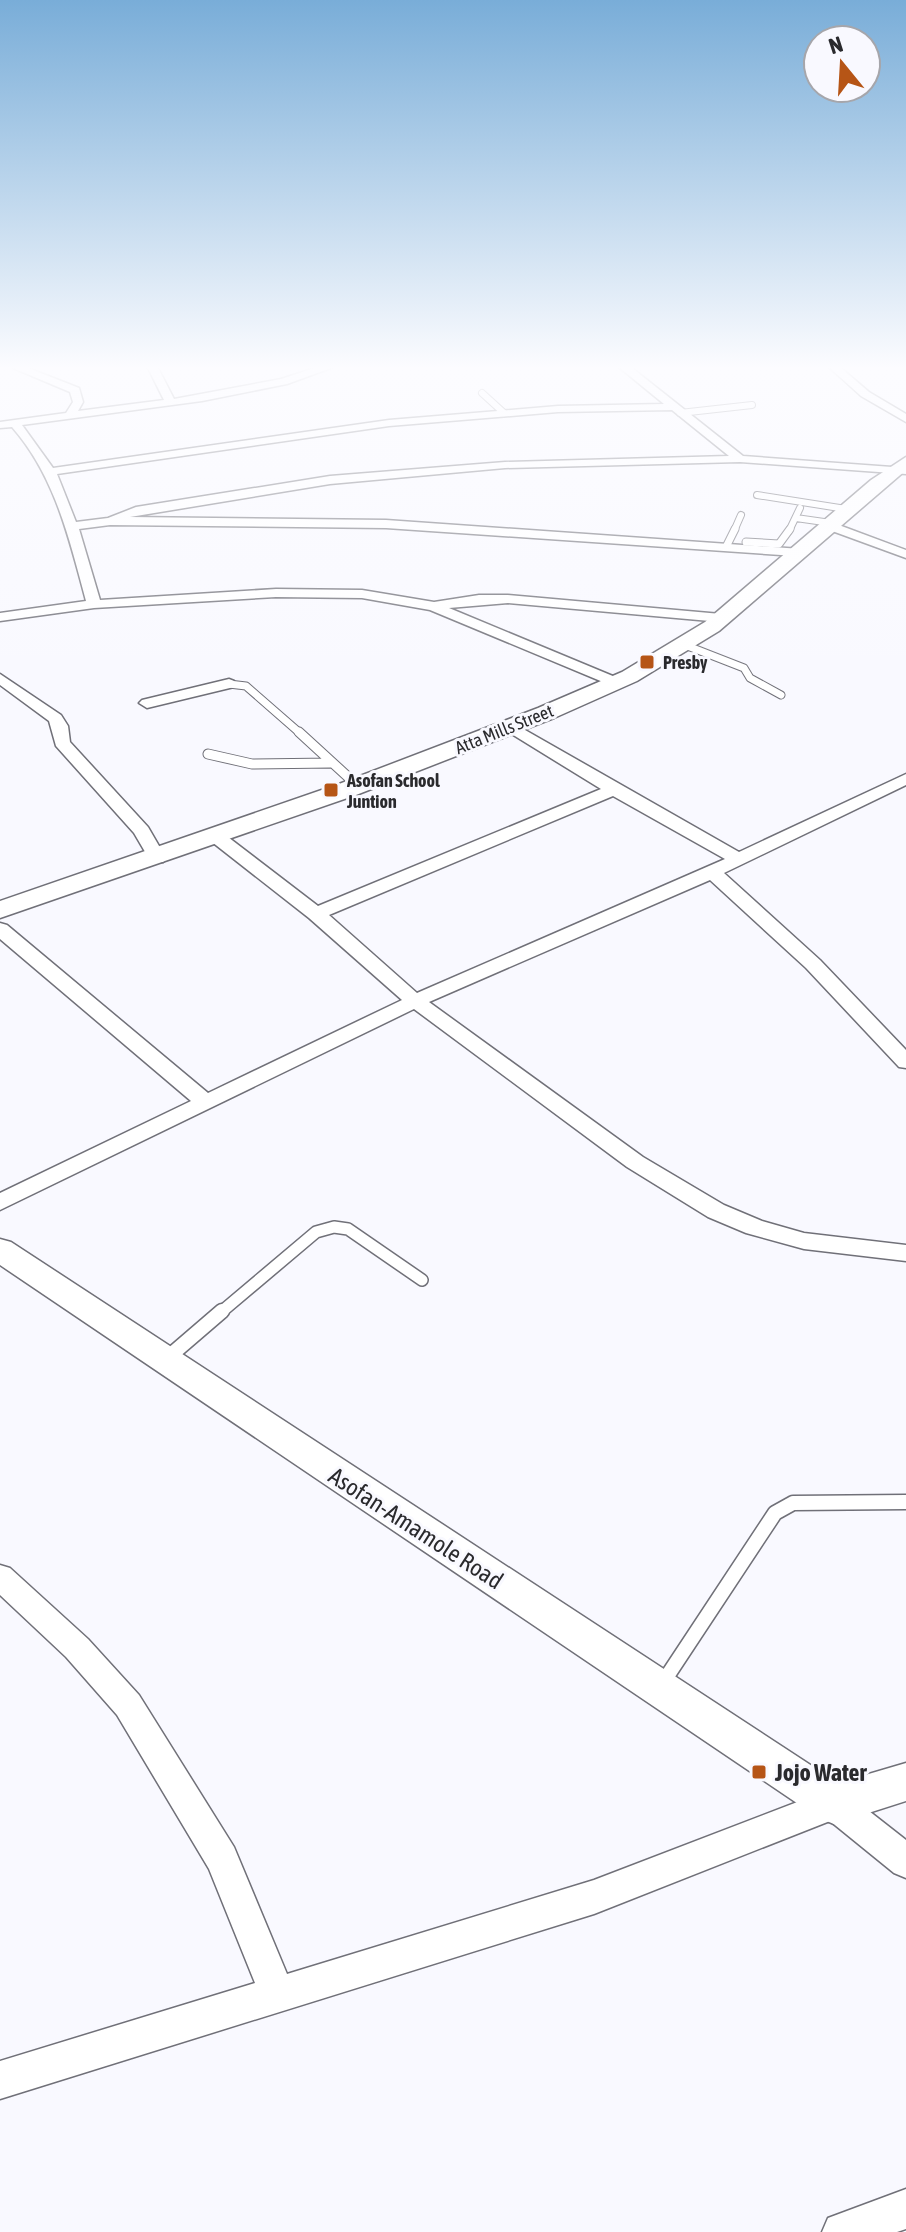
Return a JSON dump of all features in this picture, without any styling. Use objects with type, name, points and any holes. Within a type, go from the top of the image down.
[{"type":"main road","name":"Atta Mills Street","points":[[0,910],[218,838],[359,787],[615,682],[685,645],[721,618],[797,544],[896,472]]},
{"type":"street","points":[[49,472],[71,526],[94,604]]},
{"type":"street","points":[[110,521],[136,511],[241,494],[416,472]]},
{"type":"street","points":[[835,519],[906,554]]},
{"type":"street","points":[[71,526],[110,521],[386,524],[726,547],[797,544]]},
{"type":"street","points":[[0,617],[94,604],[329,592],[397,598],[433,606],[615,682]]},
{"type":"street","points":[[433,606],[479,599],[508,599],[721,618]]},
{"type":"street","points":[[0,678],[55,718],[60,726],[62,743],[142,831],[157,858]]},
{"type":"street","points":[[147,703],[229,684]]},
{"type":"street","points":[[511,727],[614,790],[739,859]]},
{"type":"street","points":[[0,1202],[415,1001],[712,872],[906,779]]},
{"type":"street","points":[[316,914],[614,790]]},
{"type":"street","points":[[218,838],[316,914],[415,1001],[635,1162],[716,1211],[754,1227],[804,1241],[906,1253]]},
{"type":"street","points":[[712,872],[813,964],[906,1062]]},
{"type":"street","points":[[0,929],[206,1102]]},
{"type":"street","name":"Asofan-Amamole Road","points":[[0,1250],[834,1804]]},
{"type":"street","points":[[0,1577],[77,1648],[128,1705],[222,1859],[278,1995]]},
{"type":"street","points":[[0,2080],[594,1897],[834,1804],[906,1782]]},
{"type":"street","points":[[834,1804],[906,1861]]},
{"type":"street","points":[[842,2232],[906,2209]]},
{"type":"lane","points":[[757,495],[835,519]]},
{"type":"lane","points":[[746,542],[797,544],[796,518],[800,508]]},
{"type":"lane","points":[[726,547],[741,515]]},
{"type":"lane","points":[[796,518],[835,519]]},
{"type":"lane","points":[[685,645],[744,668],[750,678],[781,695]]},
{"type":"lane","points":[[229,684],[246,686],[261,697],[359,787]]},
{"type":"lane","points":[[208,754],[252,764],[331,763]]},
{"type":"lane","points":[[165,1361],[316,1232],[334,1227],[348,1229],[422,1280]]},
{"type":"lane","points":[[659,1688],[775,1513],[793,1503],[906,1502]]},
{"type":"place","name":"Presby","points":[[647,662]]},
{"type":"place","name":"Asofan School Juntion","points":[[331,790]]},
{"type":"place","name":"Jojo Water","points":[[759,1772]]}]
